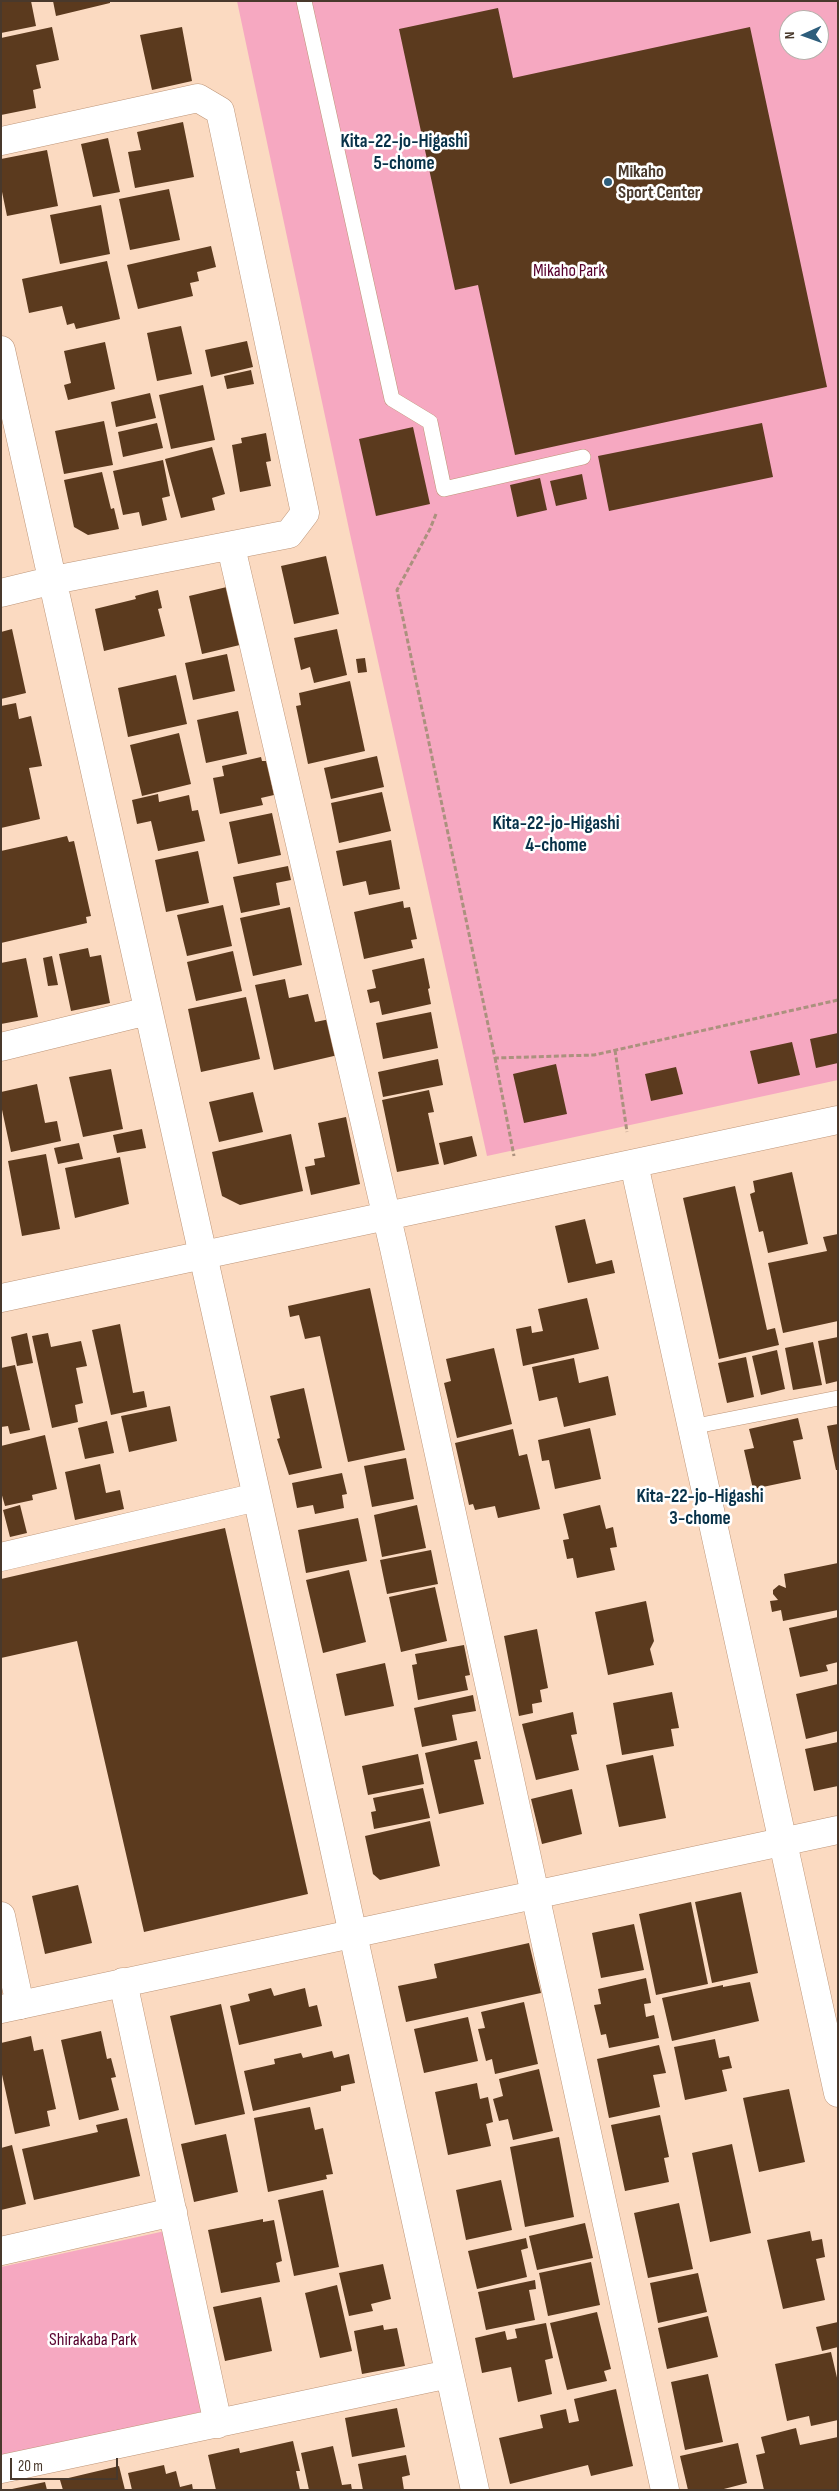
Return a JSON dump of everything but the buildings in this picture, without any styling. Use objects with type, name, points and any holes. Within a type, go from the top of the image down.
[{"type":"street","points":[[1,142],[198,98],[220,111],[305,513],[289,534],[231,547],[54,580],[1,593]]},
{"type":"street","points":[[1,350],[54,580],[148,1011],[354,1932],[475,2490]]},
{"type":"street","points":[[231,547],[387,1216],[665,2490]]},
{"type":"street","points":[[1,1047],[148,1011]]},
{"type":"street","points":[[1,1298],[838,1120]]},
{"type":"street","points":[[634,1164],[838,2092]]},
{"type":"street","points":[[1,1557],[257,1497]]},
{"type":"street","points":[[1,1916],[11,2007],[354,1932],[838,1830]]},
{"type":"street","points":[[123,1982],[218,2424]]},
{"type":"street","points":[[1,2251],[173,2212]]},
{"type":"street","points":[[1,2469],[449,2374]]},
{"type":"lane","points":[[304,1],[392,399],[430,422],[444,489],[583,457]]},
{"type":"lane","points":[[691,1427],[838,1398]]},
{"type":"path","points":[[444,489],[430,529],[397,590],[514,1156]]},
{"type":"path","points":[[495,1058],[594,1055],[838,1000]]},
{"type":"path","points":[[615,1050],[627,1133]]},
{"type":"green space","name":"Mikaho Park","points":[[237,1],[838,1],[838,1080],[487,1156],[350,534]]},
{"type":"green space","name":"Shirakaba Park","points":[[165,2231],[201,2412],[1,2456],[1,2267]]},
{"type":"place","name":"Mikaho Sport Center","points":[[608,182]]},
{"type":"district","name":"Kita-22-jo-Higashi 5-chome","points":[[404,153]]},
{"type":"district","name":"Kita-22-jo-Higashi 4-chome","points":[[556,835]]},
{"type":"district","name":"Kita-22-jo-Higashi 3-chome","points":[[700,1508]]}]
